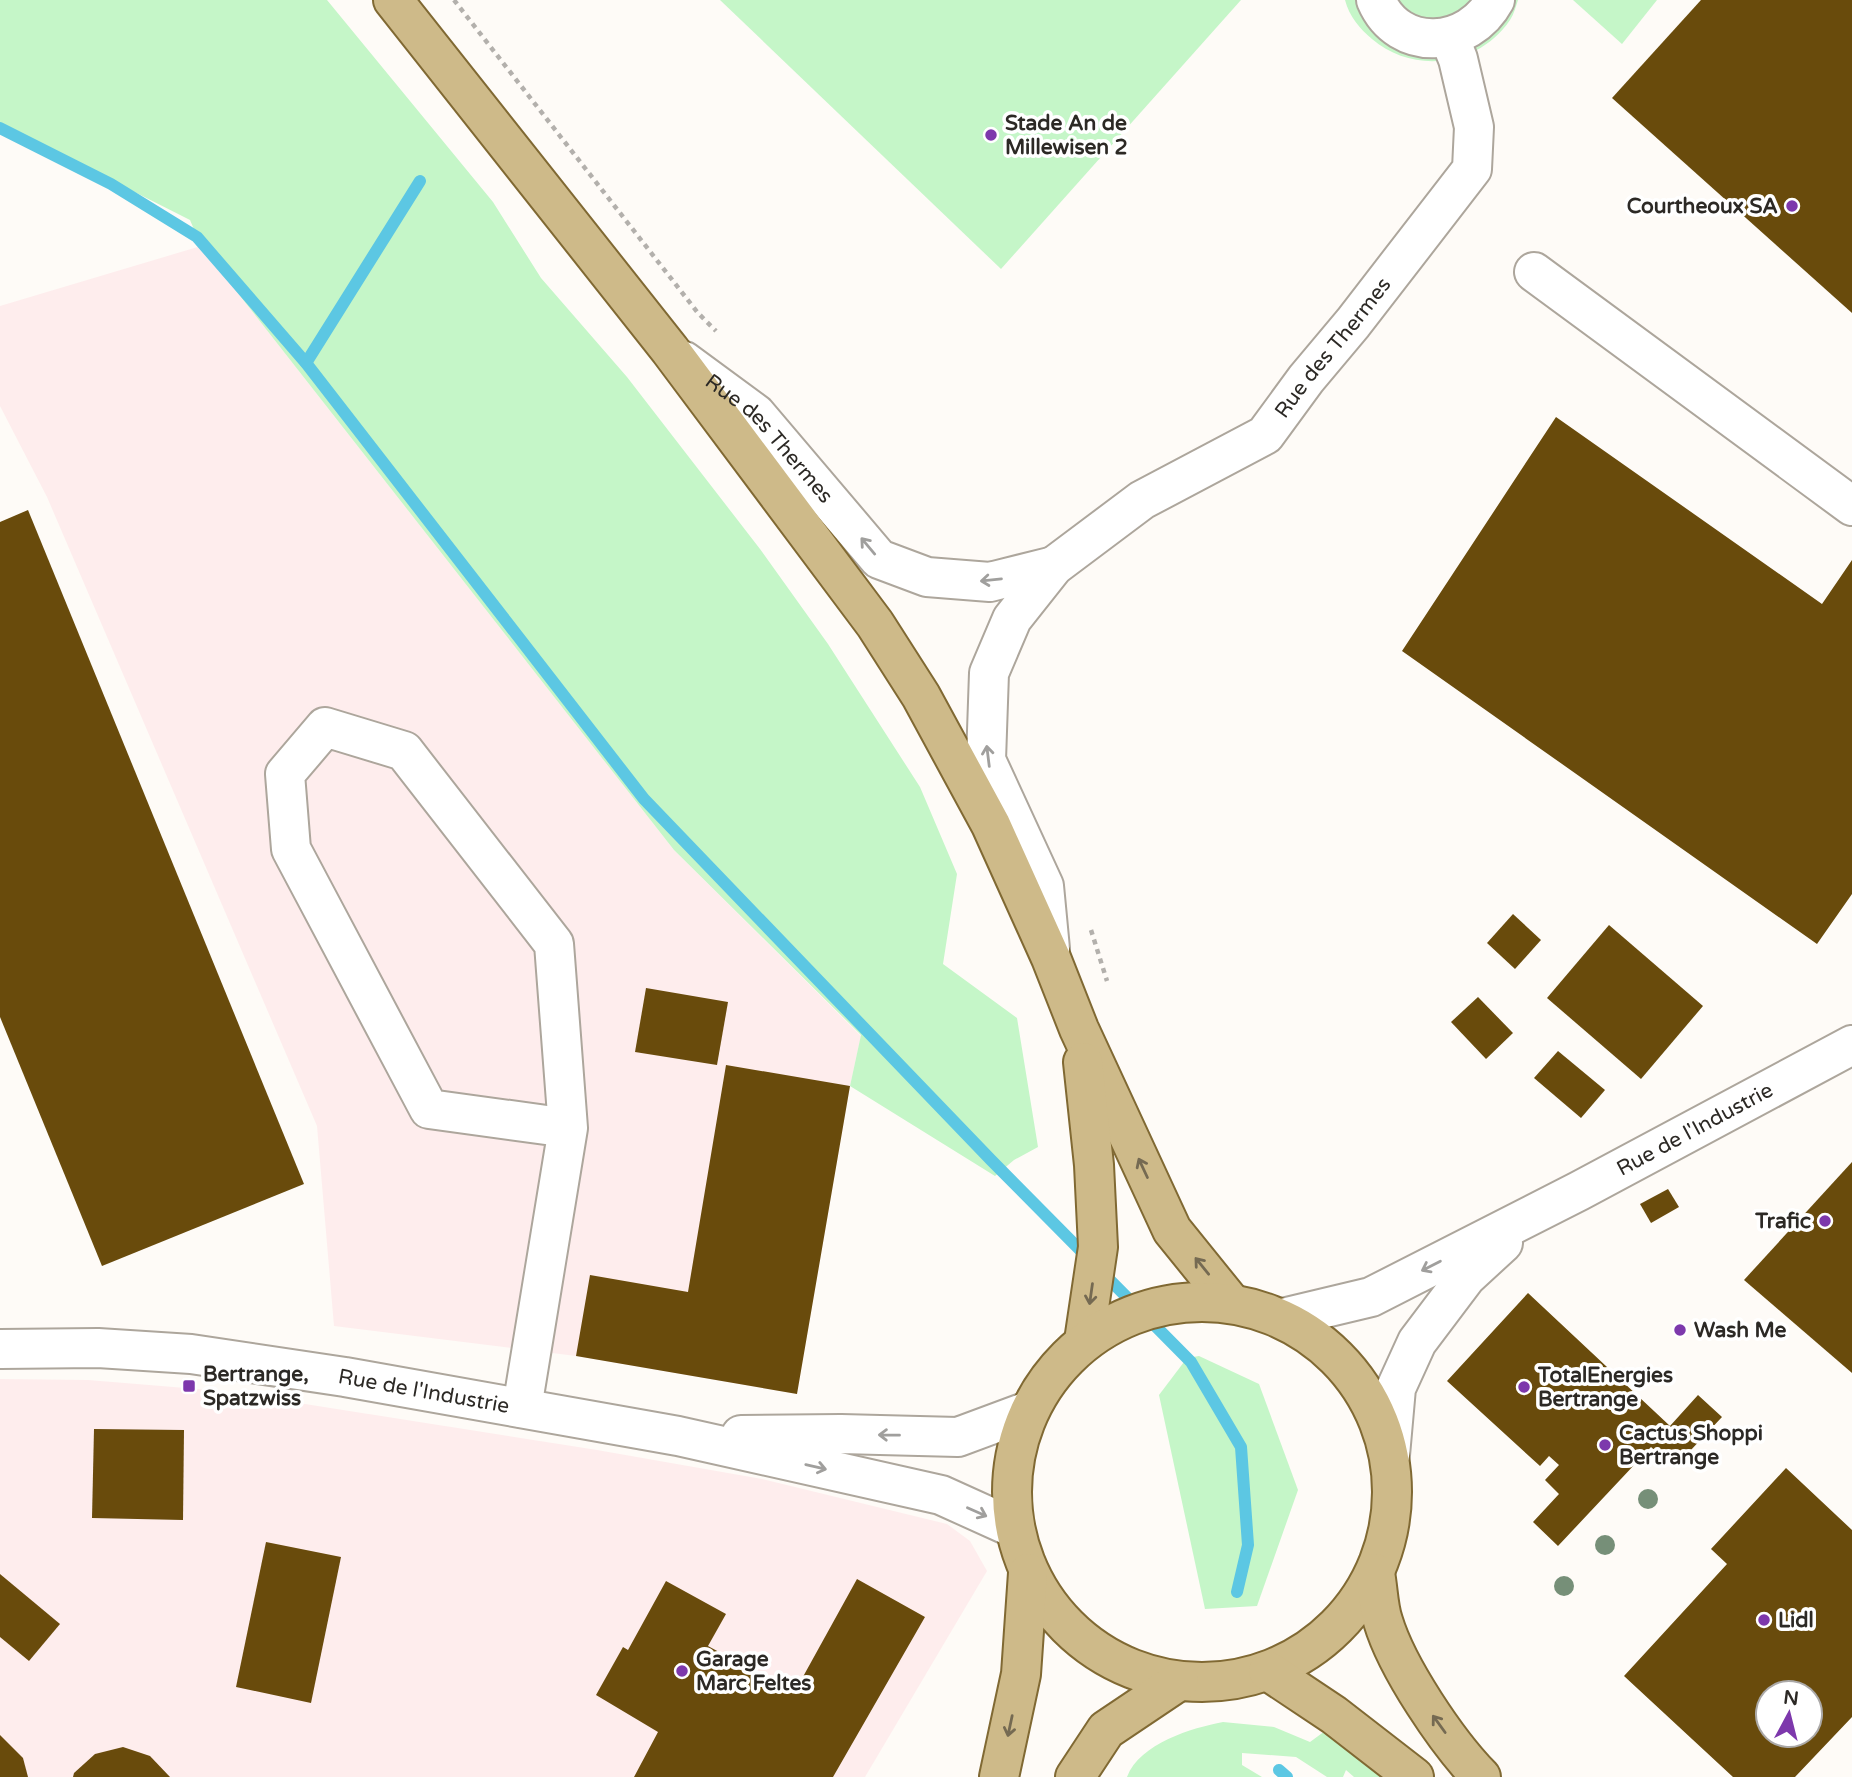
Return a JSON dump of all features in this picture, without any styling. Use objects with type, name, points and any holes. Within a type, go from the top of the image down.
[{"type":"main road","points":[[394,0],[670,350],[875,624],[921,696],[991,825],[1051,958],[1079,1029],[1172,1230],[1231,1303]]},
{"type":"main road","points":[[1079,1029],[1094,1165],[1098,1247],[1084,1341]]},
{"type":"main road","points":[[1175,1302],[1231,1303],[1283,1318],[1333,1352],[1370,1399],[1390,1455],[1392,1515],[1375,1573],[1348,1614],[1312,1648],[1268,1671],[1224,1681],[1179,1681],[1133,1670],[1092,1648],[1057,1616],[1028,1573],[1014,1528],[1012,1468],[1028,1411],[1052,1373],[1084,1341],[1127,1315],[1175,1302]]},
{"type":"main road","points":[[999,1777],[1021,1674],[1028,1573]]},
{"type":"main road","points":[[1375,1573],[1383,1621],[1400,1660],[1434,1718],[1481,1777]]},
{"type":"main road","points":[[1268,1671],[1334,1715],[1414,1777]]},
{"type":"main road","points":[[1075,1777],[1106,1730],[1179,1681]]},
{"type":"street","points":[[1376,0],[1392,23],[1409,34],[1429,39],[1468,31],[1483,18],[1495,0]]},
{"type":"street","name":"Rue des Thermes","points":[[1051,958],[1044,886],[986,760],[989,673],[1012,619],[1054,566],[1142,500],[1265,435],[1472,169],[1474,127],[1458,59],[1449,37]]},
{"type":"street","points":[[1534,272],[1852,506]]},
{"type":"street","name":"Rue des Thermes","points":[[670,350],[756,414],[879,559],[927,577],[990,582],[1054,566]]},
{"type":"street","points":[[522,1408],[568,1128],[554,944],[404,751],[325,727],[285,774],[291,849],[429,1109],[568,1128]]},
{"type":"street","name":"Rue de l'Industrie","points":[[1283,1318],[1371,1297],[1852,1045]]},
{"type":"street","name":"Rue de l'Industrie","points":[[1390,1455],[1396,1388],[1418,1342],[1466,1277],[1535,1213]]},
{"type":"street","name":"Rue de l'Industrie","points":[[0,1349],[98,1348],[191,1354],[522,1408],[678,1436],[941,1495],[1014,1528]]},
{"type":"street","name":"Rue de l'Industrie","points":[[678,1436],[841,1434],[958,1437],[1028,1411]]},
{"type":"path","points":[[454,0],[698,313],[725,340]]},
{"type":"shaded area","points":[[201,246],[674,850],[861,1036],[797,1394],[576,1356],[334,1326],[317,1126],[47,497],[0,406],[0,306]]},
{"type":"shaded area","points":[[0,1379],[88,1380],[222,1391],[762,1479],[947,1524],[970,1541],[987,1571],[865,1777],[0,1777]]},
{"type":"green space","points":[[0,0],[327,0],[493,202],[541,278],[627,377],[760,549],[828,644],[920,787],[957,874],[943,964],[1017,1018],[1038,1147],[1014,1160],[995,1176],[850,1086],[861,1035],[674,850],[201,246],[190,220],[0,124]]},
{"type":"green space","name":"Stade An de Millewisen 2","points":[[720,0],[1241,0],[1001,269]]},
{"type":"green space","points":[[1345,0],[1518,0],[1510,20],[1497,36],[1481,47],[1464,56],[1426,61],[1407,58],[1372,39],[1356,22]]},
{"type":"green space","points":[[1573,0],[1657,0],[1622,44]]},
{"type":"green space","points":[[1199,1356],[1259,1384],[1298,1490],[1257,1606],[1205,1609],[1159,1395],[1187,1358]]},
{"type":"green space","points":[[1223,1722],[1274,1727],[1310,1742],[1325,1731],[1387,1777],[1354,1777],[1346,1770],[1343,1777],[1327,1777],[1296,1757],[1242,1753],[1242,1765],[1262,1777],[1127,1777],[1143,1755],[1155,1746],[1182,1733]]},
{"type":"building","name":"Courtheoux SA","points":[[1701,0],[1852,0],[1852,313],[1612,98]]},
{"type":"building","points":[[1556,417],[1822,604],[1852,560],[1852,894],[1817,944],[1402,651]]},
{"type":"building","points":[[28,510],[304,1184],[102,1266],[0,1017],[0,522]]},
{"type":"building","points":[[1513,914],[1541,940],[1515,969],[1487,943]]},
{"type":"building","points":[[1609,925],[1703,1006],[1641,1079],[1547,998]]},
{"type":"building","points":[[646,988],[728,1002],[717,1065],[635,1052]]},
{"type":"building","points":[[1478,997],[1513,1033],[1486,1059],[1451,1022]]},
{"type":"building","points":[[1558,1051],[1605,1090],[1581,1118],[1534,1078]]},
{"type":"building","points":[[726,1065],[850,1086],[797,1394],[576,1356],[590,1275],[688,1292]]},
{"type":"building","name":"Trafic","points":[[1852,1162],[1852,1373],[1744,1280]]},
{"type":"building","points":[[1668,1189],[1679,1207],[1651,1223],[1640,1204]]},
{"type":"building","points":[[1528,1293],[1670,1426],[1698,1395],[1722,1417],[1674,1468],[1651,1447],[1558,1546],[1533,1522],[1559,1494],[1545,1480],[1559,1465],[1549,1456],[1540,1466],[1447,1381]]},
{"type":"building","points":[[94,1429],[184,1430],[183,1520],[92,1518]]},
{"type":"building","name":"Lidl","points":[[1786,1468],[1852,1530],[1852,1717],[1824,1746],[1824,1679],[1754,1679],[1754,1749],[1822,1749],[1795,1777],[1733,1777],[1624,1676],[1727,1564],[1711,1549]]},
{"type":"building","points":[[266,1542],[341,1557],[311,1703],[236,1687]]},
{"type":"building","points":[[0,1574],[60,1624],[29,1661],[0,1637]]},
{"type":"building","name":"Garage Marc Feltes","points":[[857,1579],[925,1617],[833,1777],[634,1777],[658,1732],[596,1695],[623,1647],[628,1650],[666,1581],[726,1614],[708,1646],[794,1693]]},
{"type":"building","points":[[0,1735],[23,1758],[28,1777],[0,1777]]},
{"type":"building","points":[[123,1747],[150,1756],[170,1777],[73,1777],[95,1754]]},
{"type":"waterway","points":[[0,128],[111,184],[197,237],[306,363],[644,799],[991,1160],[1191,1362],[1241,1447],[1248,1545],[1237,1592]]},
{"type":"waterway","points":[[306,363],[420,181]]},
{"type":"waterway","points":[[1279,1770],[1287,1777]]},
{"type":"place","name":"Stade An de Millewisen 2","points":[[991,135]]},
{"type":"place","name":"Courtheoux SA","points":[[1792,206]]},
{"type":"place","name":"Trafic","points":[[1825,1221]]},
{"type":"place","name":"Wash Me","points":[[1680,1330]]},
{"type":"place","name":"Bertrange, Spatzwiss","points":[[189,1386]]},
{"type":"place","name":"TotalEnergies Bertrange","points":[[1524,1387]]},
{"type":"place","name":"Cactus Shoppi Bertrange","points":[[1605,1445]]},
{"type":"place","name":"Lidl","points":[[1764,1620]]},
{"type":"place","name":"Garage Marc Feltes","points":[[682,1671]]}]
